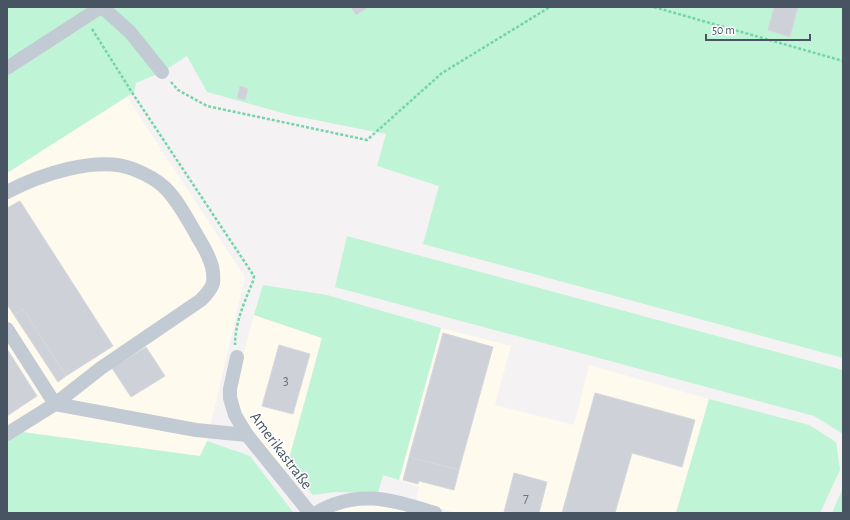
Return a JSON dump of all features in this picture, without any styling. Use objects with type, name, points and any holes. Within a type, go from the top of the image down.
[{"type":"street","points":[[7,68],[101,7],[130,32],[162,72]]},
{"type":"street","points":[[7,192],[29,181],[62,170],[96,165],[114,165],[132,168],[152,178],[165,187],[176,201],[208,255],[213,270],[212,283],[209,291],[201,300],[101,368],[55,404],[7,434]]},
{"type":"street","points":[[7,329],[55,404],[196,430],[247,435]]},
{"type":"street","name":"Amerikastraße","points":[[237,357],[230,389],[230,398],[235,415],[247,435],[310,513]]},
{"type":"street","points":[[316,513],[331,509],[346,500],[373,498],[436,513]]},
{"type":"path","points":[[162,72],[178,90],[207,106],[367,140],[442,73],[550,7]]},
{"type":"path","points":[[654,7],[664,8],[843,61]]},
{"type":"path","points":[[85,17],[133,94],[254,276],[236,330],[235,345],[237,357]]},
{"type":"shaded area","points":[[127,97],[245,277],[207,441],[201,456],[22,432],[7,441],[7,173]]},
{"type":"shaded area","points":[[254,315],[322,338],[287,466],[282,471],[242,419],[234,389]]},
{"type":"shaded area","points":[[441,328],[511,346],[495,405],[574,425],[589,365],[709,399],[676,513],[456,513],[416,501],[419,487],[399,480]]},
{"type":"shaded area","points":[[366,503],[415,513],[328,513],[340,506]]},
{"type":"green space","points":[[7,7],[843,7],[843,358],[423,244],[439,186],[377,166],[386,134],[290,115],[207,92],[187,56],[162,72],[136,83],[134,92],[7,173]]},
{"type":"green space","points":[[347,236],[843,370],[843,434],[814,416],[335,287]]},
{"type":"green space","points":[[263,285],[327,295],[441,328],[399,480],[383,475],[378,493],[335,492],[313,495],[287,466],[322,338],[254,315]]},
{"type":"green space","points":[[709,399],[809,425],[836,442],[840,470],[820,513],[676,513]]},
{"type":"green space","points":[[22,432],[200,456],[207,441],[250,456],[293,512],[7,513],[7,441]]},
{"type":"green space","points":[[843,488],[843,513],[832,513]]},
{"type":"building","points":[[351,7],[365,7],[366,9],[356,15]]},
{"type":"building","points":[[774,7],[798,7],[790,37],[768,30]]},
{"type":"building","points":[[240,86],[248,89],[245,100],[237,98]]},
{"type":"building","points":[[20,201],[113,346],[66,376],[23,309],[14,315],[7,304],[7,208]]},
{"type":"building","points":[[23,309],[66,376],[58,382],[14,315]]},
{"type":"building","points":[[443,333],[493,347],[459,470],[409,457]]},
{"type":"building","points":[[279,345],[310,354],[293,414],[262,406]]},
{"type":"building","points":[[146,347],[165,376],[131,397],[112,368]]},
{"type":"building","points":[[7,349],[37,396],[7,416]]},
{"type":"building","points":[[595,393],[695,420],[682,467],[632,453],[615,513],[562,513]]},
{"type":"building","points":[[409,457],[459,470],[454,490],[419,481],[418,484],[403,480]]},
{"type":"building","points":[[514,473],[547,482],[539,513],[504,512]]}]
